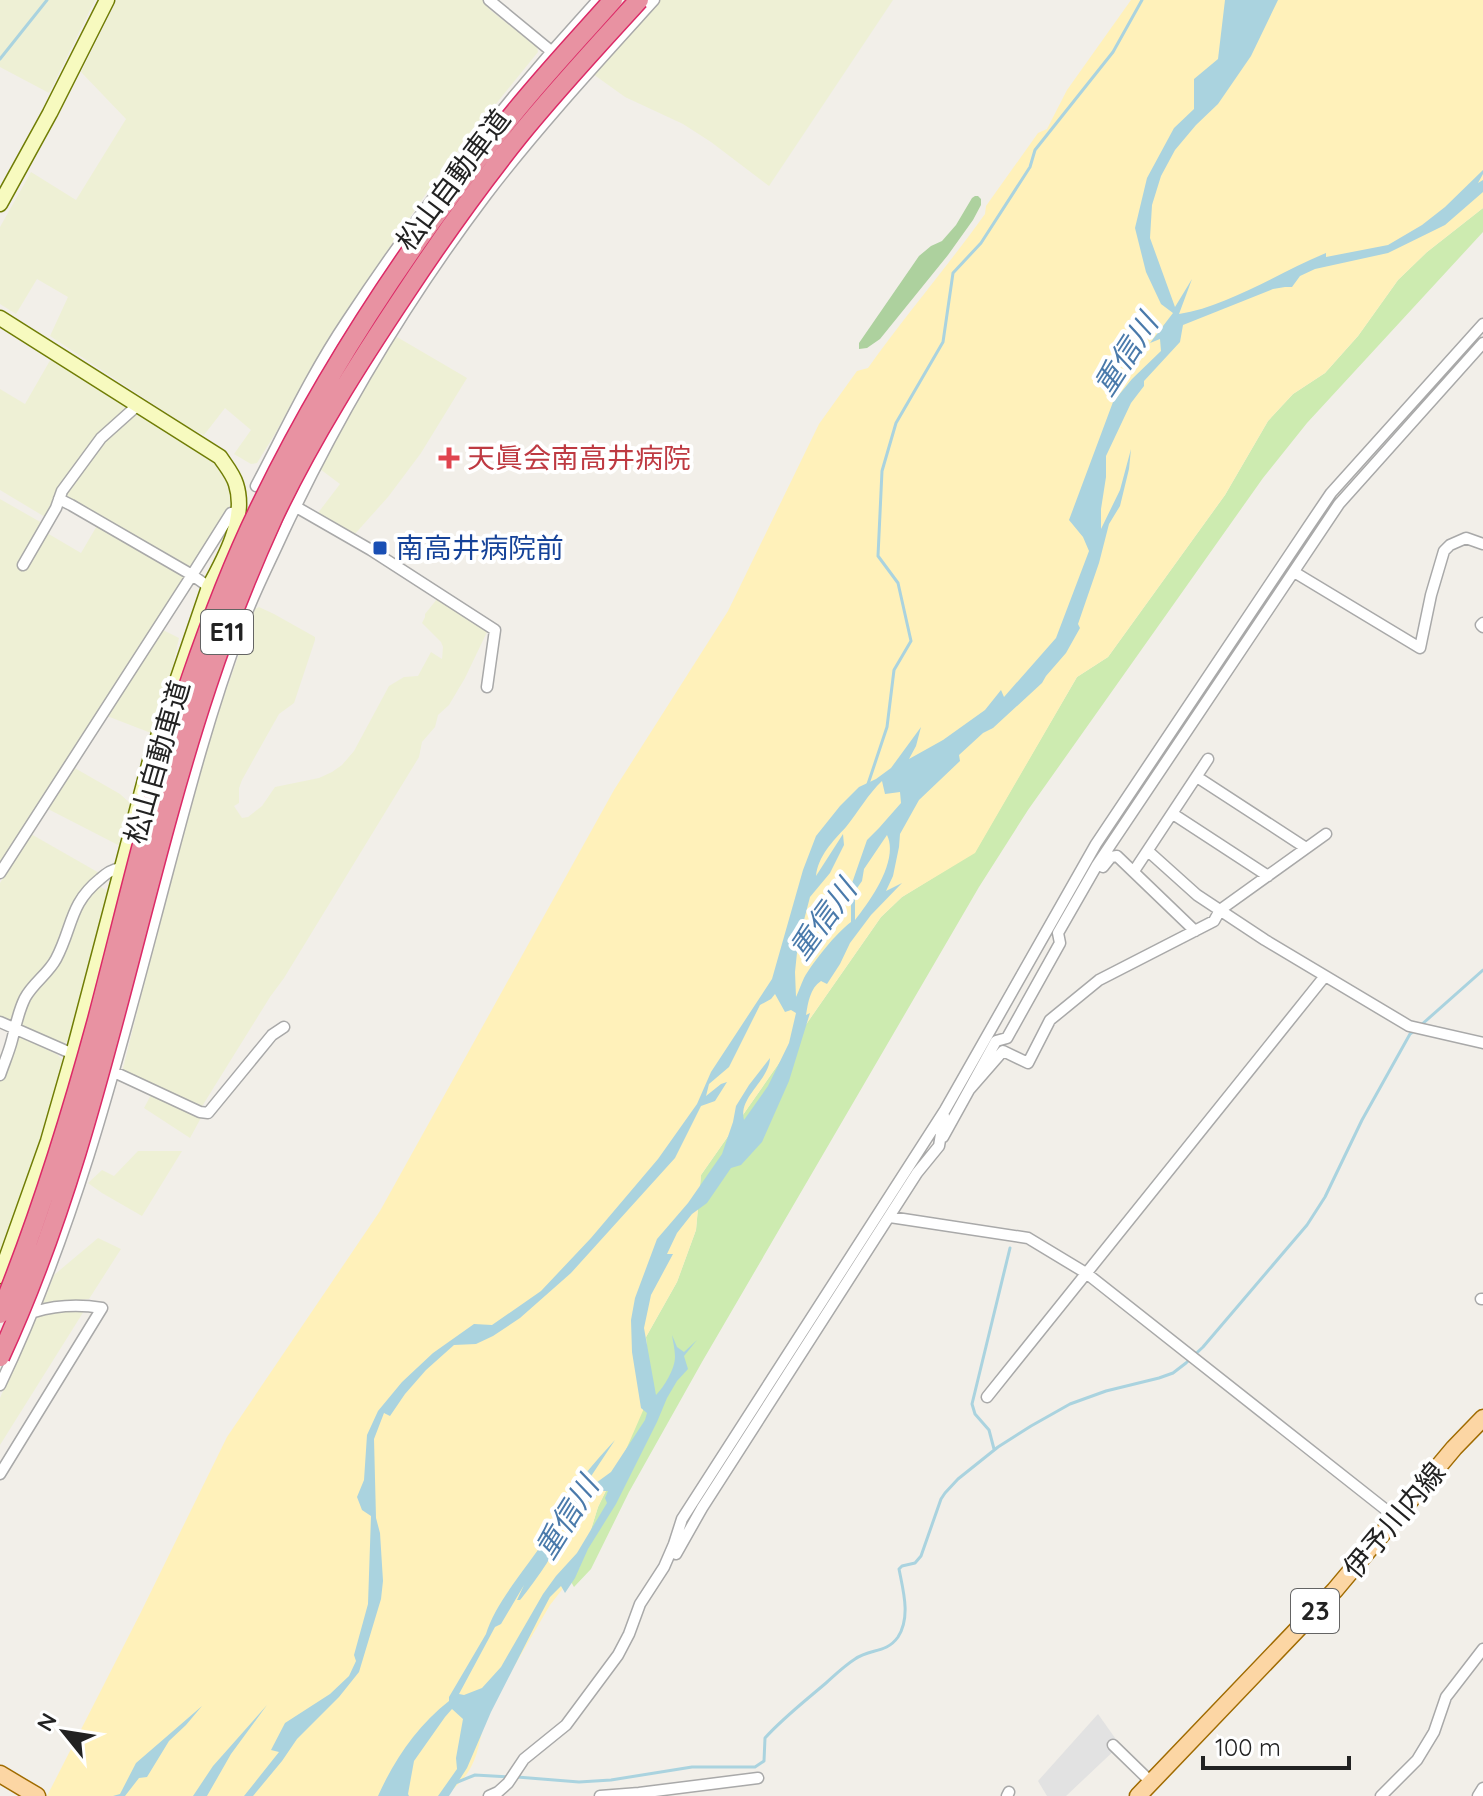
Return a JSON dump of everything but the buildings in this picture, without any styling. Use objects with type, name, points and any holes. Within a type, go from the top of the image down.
[{"type":"highway","name":"松山自動車道","points":[[0,1314],[61,1142],[96,1023],[159,783],[191,681],[224,589],[259,508],[359,328],[429,224],[504,125],[613,0]]},
{"type":"highway","name":"松山自動車道","points":[[0,1357],[19,1317],[79,1148],[176,788],[207,686],[240,596],[275,515],[331,411],[444,235],[518,137],[639,0]]},
{"type":"main road","name":"伊予川内線","points":[[1138,1796],[1335,1590],[1483,1418]]},
{"type":"main road","points":[[0,1774],[37,1796]]},
{"type":"street","points":[[0,204],[107,0]]},
{"type":"street","points":[[489,0],[551,51]]},
{"type":"street","points":[[256,486],[346,322],[502,109],[598,0]]},
{"type":"street","points":[[0,1385],[34,1312],[114,1072],[198,759],[241,626],[295,506],[337,423],[433,270],[488,193],[582,80],[654,0]]},
{"type":"street","points":[[0,318],[220,457],[237,486],[238,512],[151,757],[48,1141],[0,1276]]},
{"type":"street","points":[[489,1796],[508,1783],[524,1759],[566,1725],[618,1655],[640,1604],[664,1567],[682,1519],[945,1110],[1096,844],[1331,493],[1483,324]]},
{"type":"street","points":[[664,1567],[675,1555],[917,1173],[939,1146],[996,1041],[1007,1038],[1060,943],[1058,933],[1097,865],[1339,504],[1483,343]]},
{"type":"street","points":[[23,565],[62,491],[101,438],[139,404]]},
{"type":"street","points":[[237,486],[256,486],[295,506],[371,550],[495,630],[487,687]]},
{"type":"street","points":[[59,499],[209,587]]},
{"type":"street","points":[[0,873],[231,513],[238,512]]},
{"type":"street","points":[[1294,572],[1420,648],[1444,551],[1466,538],[1483,544]]},
{"type":"street","points":[[1134,871],[1208,759]]},
{"type":"street","points":[[1197,777],[1306,848]]},
{"type":"street","points":[[1173,814],[1268,876]]},
{"type":"street","points":[[969,1090],[1003,1051],[1028,1063],[1050,1020],[1099,980],[1214,921],[1220,910],[1326,834]]},
{"type":"street","points":[[1148,851],[1197,895],[1409,1026],[1483,1043]]},
{"type":"street","points":[[1048,927],[1060,920],[1111,857],[1117,856],[1195,931]]},
{"type":"street","points":[[0,1075],[20,1010],[31,988],[56,961],[76,905],[82,895],[109,872],[122,868]]},
{"type":"street","points":[[987,1397],[1325,976]]},
{"type":"street","points":[[0,1022],[73,1054]]},
{"type":"street","points":[[114,1072],[208,1113],[272,1035],[284,1027]]},
{"type":"street","points":[[939,1146],[945,1110]]},
{"type":"street","points":[[890,1217],[1028,1238],[1086,1273],[1395,1517]]},
{"type":"street","points":[[0,1474],[102,1308],[66,1305],[34,1312]]},
{"type":"street","points":[[1381,1796],[1417,1760],[1434,1732],[1446,1697],[1483,1649]]},
{"type":"street","points":[[1113,1745],[1151,1782]]},
{"type":"street","points":[[600,1796],[758,1778]]},
{"type":"street","points":[[1478,1796],[1483,1788]]},
{"type":"green space","points":[[0,0],[95,0],[49,93],[0,67]]},
{"type":"green space","points":[[117,0],[496,0],[489,9],[537,47],[538,52],[440,173],[360,291],[312,366],[257,463],[251,464],[234,454],[251,430],[225,408],[204,435],[50,336],[68,297],[37,279],[16,314],[0,304],[0,227],[31,172],[76,200],[126,119],[81,72]]},
{"type":"green space","points":[[660,0],[893,0],[769,186],[683,124],[625,97],[593,74]]},
{"type":"green space","points":[[975,196],[981,199],[981,205],[948,255],[880,339],[867,348],[859,349],[859,343],[919,256],[942,241]]},
{"type":"green space","points":[[1483,208],[1483,232],[1307,423],[1263,478],[1028,810],[979,887],[702,1362],[629,1492],[591,1569],[574,1587],[570,1580],[579,1568],[598,1507],[625,1452],[648,1368],[646,1337],[677,1282],[696,1230],[701,1175],[881,917],[902,897],[975,852],[1077,677],[1108,657],[1225,495],[1268,421],[1293,394],[1325,373],[1358,336],[1398,280],[1427,252]]},
{"type":"green space","points":[[397,337],[467,378],[421,453],[354,535],[318,513],[340,484],[320,469],[391,339]]},
{"type":"green space","points":[[52,357],[130,407],[98,436],[55,495],[45,517],[0,490],[0,389],[25,404]]},
{"type":"green space","points":[[136,412],[214,463],[231,486],[232,503],[190,570],[66,495],[103,443]]},
{"type":"green space","points":[[0,499],[42,523],[18,564],[47,533],[81,553],[98,524],[185,577],[0,866]]},
{"type":"green space","points":[[437,599],[487,632],[465,678],[449,705],[438,715],[435,727],[422,742],[419,757],[201,1108],[122,1072],[206,747],[255,609],[259,607],[274,614],[315,637],[315,640],[294,703],[279,714],[242,780],[239,803],[234,806],[242,818],[262,806],[275,787],[319,778],[342,765],[354,751],[389,686],[404,677],[418,676],[431,652],[442,659],[441,642],[422,623]]},
{"type":"green space","points":[[161,629],[179,638],[168,687],[151,733],[107,716]]},
{"type":"green space","points":[[73,767],[120,794],[131,804],[120,846],[48,809]]},
{"type":"green space","points":[[31,834],[101,874],[78,894],[55,954],[29,983],[9,1022],[0,1018],[0,883]]},
{"type":"green space","points":[[98,885],[109,892],[71,1039],[63,1044],[58,1043],[19,1027],[22,1014],[78,908]]},
{"type":"green space","points":[[16,1034],[58,1055],[62,1065],[39,1148],[0,1257],[0,1080]]},
{"type":"green space","points":[[152,1093],[202,1116],[190,1138],[144,1108]]},
{"type":"green space","points":[[138,1151],[182,1151],[142,1216],[88,1183],[102,1170],[114,1176]]},
{"type":"green space","points":[[98,1238],[121,1249],[89,1299],[44,1306],[54,1275]]},
{"type":"green space","points":[[84,1310],[0,1445],[0,1398],[35,1317],[46,1313]]},
{"type":"sand","points":[[1131,0],[1483,0],[1483,208],[1427,252],[1398,280],[1358,336],[1325,373],[1293,394],[1268,421],[1225,495],[1108,657],[1077,677],[975,853],[902,897],[881,917],[701,1175],[696,1230],[677,1282],[646,1337],[648,1368],[645,1406],[598,1507],[579,1568],[550,1605],[488,1711],[474,1761],[460,1783],[446,1796],[47,1796],[227,1437],[380,1211],[614,790],[728,611],[819,424],[857,371],[868,368],[971,234],[985,214],[986,206],[1038,133],[1047,129],[1067,90]]},
{"type":"shaded area","points":[[1098,1714],[1120,1745],[1066,1796],[1047,1796],[1038,1781]]},
{"type":"water","points":[[1225,0],[1278,0],[1251,56],[1218,104],[1175,150],[1161,176],[1152,205],[1150,238],[1175,307],[1192,279],[1179,314],[1216,304],[1326,253],[1326,257],[1388,245],[1445,207],[1483,170],[1478,183],[1483,180],[1483,192],[1445,225],[1388,253],[1315,269],[1300,276],[1292,287],[1273,289],[1183,325],[1180,342],[1144,381],[1106,456],[1101,529],[1120,490],[1131,449],[1120,506],[1109,524],[1078,624],[1080,628],[1066,653],[1042,683],[959,755],[960,761],[919,800],[900,834],[893,876],[886,891],[902,883],[871,915],[850,943],[827,984],[821,981],[812,992],[806,1015],[810,1013],[789,1081],[762,1142],[741,1165],[731,1168],[707,1203],[692,1214],[677,1233],[667,1254],[673,1254],[651,1295],[644,1328],[656,1395],[666,1383],[675,1362],[672,1335],[677,1347],[684,1352],[697,1340],[684,1356],[688,1369],[667,1398],[616,1504],[588,1549],[575,1578],[565,1593],[561,1586],[550,1597],[491,1712],[467,1768],[449,1796],[438,1796],[457,1769],[463,1719],[452,1709],[414,1761],[409,1796],[378,1796],[408,1744],[449,1701],[497,1610],[546,1538],[572,1491],[615,1440],[578,1496],[611,1472],[645,1420],[647,1413],[641,1408],[632,1352],[631,1320],[635,1298],[657,1239],[688,1203],[722,1154],[736,1106],[770,1058],[765,1074],[745,1104],[744,1120],[768,1086],[789,1043],[796,1013],[791,1010],[785,1012],[775,994],[760,1005],[729,1067],[709,1084],[706,1096],[727,1082],[715,1101],[701,1106],[675,1158],[571,1273],[520,1318],[493,1336],[476,1344],[454,1345],[426,1370],[390,1416],[384,1413],[374,1439],[376,1518],[383,1581],[381,1599],[359,1672],[297,1739],[253,1796],[244,1796],[279,1752],[271,1750],[285,1723],[330,1694],[349,1676],[356,1661],[354,1655],[368,1604],[371,1516],[362,1510],[357,1497],[364,1480],[367,1435],[378,1411],[402,1382],[433,1353],[474,1324],[492,1325],[541,1291],[658,1159],[697,1104],[711,1072],[772,979],[803,870],[816,836],[840,806],[859,787],[891,768],[921,727],[909,759],[943,740],[985,710],[1001,690],[1004,697],[1056,638],[1089,551],[1083,537],[1069,520],[1113,402],[1161,351],[1160,339],[1150,343],[1173,313],[1161,304],[1146,272],[1135,228],[1147,178],[1174,128],[1194,109],[1194,79],[1218,59]],"holes":[[[882,781],[885,794],[900,792],[901,803],[867,840],[851,886],[851,922],[813,964],[796,997],[798,943],[810,897],[830,873],[844,845],[843,834],[816,876],[820,862]],[[887,835],[889,856],[882,879],[855,920],[855,891],[862,881],[864,869]],[[602,1491],[608,1491],[605,1498],[607,1503],[577,1553],[543,1594],[501,1667],[482,1688],[459,1694],[495,1627],[501,1624],[524,1585],[517,1600],[548,1562],[565,1516]]]},
{"type":"water","points":[[267,1705],[231,1754],[207,1796],[193,1796],[213,1766]]},
{"type":"water","points":[[202,1706],[169,1741],[147,1777],[139,1778],[125,1796],[113,1796],[120,1794],[136,1763]]},
{"type":"waterway","points":[[0,59],[47,0]]},
{"type":"waterway","points":[[868,784],[887,727],[894,670],[911,641],[898,583],[878,556],[882,471],[896,423],[943,342],[953,273],[981,243],[1030,167],[1035,150],[1113,52],[1142,0]]},
{"type":"waterway","points":[[1420,1026],[1483,970]]},
{"type":"waterway","points":[[517,1777],[579,1782],[611,1780],[692,1767],[755,1767],[764,1761],[765,1738],[787,1717],[851,1662],[883,1649],[898,1637],[905,1612],[899,1569],[915,1563],[921,1556],[941,1499],[958,1479],[998,1447],[1070,1404],[1173,1373],[1203,1347],[1307,1225],[1325,1197],[1362,1120],[1414,1031]]},
{"type":"waterway","points":[[994,1449],[989,1430],[975,1414],[972,1404],[1010,1248]]},
{"type":"waterway","points":[[455,1783],[475,1775],[510,1777]]},
{"type":"place","name":"天眞会南高井病院","points":[[449,458]]},
{"type":"place","name":"南高井病院前","points":[[380,548]]},
{"type":"water label","name":"重信川","points":[[1126,355]]},
{"type":"water label","name":"重信川","points":[[823,920]]},
{"type":"water label","name":"重信川","points":[[567,1518]]}]
